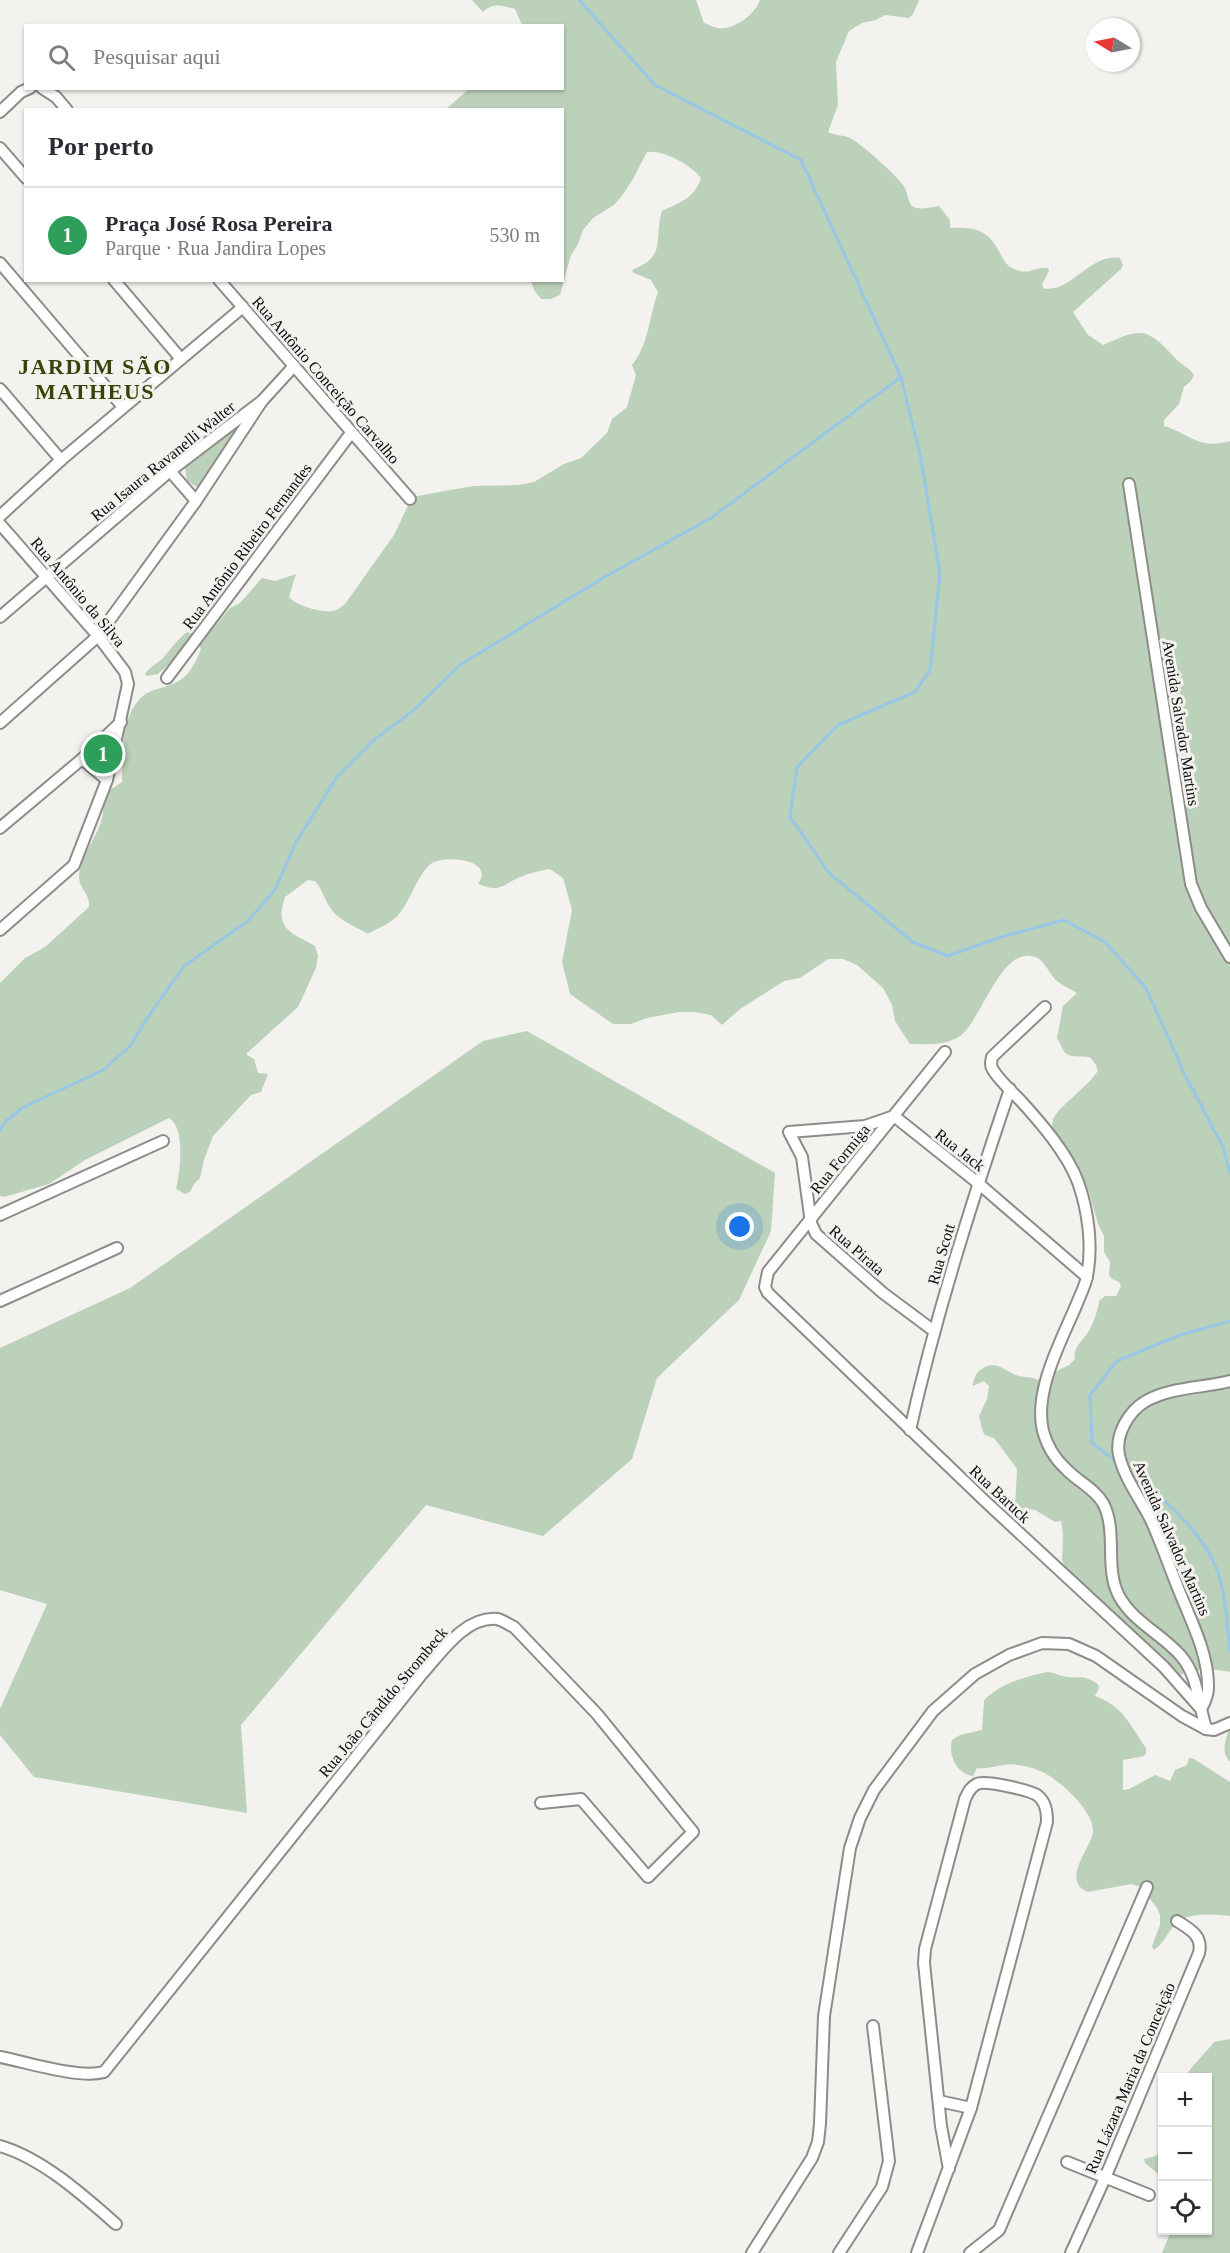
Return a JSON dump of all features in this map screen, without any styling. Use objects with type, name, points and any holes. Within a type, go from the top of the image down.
[{"type":"street","points":[[0,112],[26,90]]},
{"type":"street","points":[[45,90],[56,97],[65,108]]},
{"type":"street","points":[[0,148],[24,176]]},
{"type":"street","points":[[0,263],[123,407]]},
{"type":"street","points":[[116,282],[181,359]]},
{"type":"street","name":"Rua Antônio Conceição Carvalho","points":[[221,282],[410,499]]},
{"type":"street","points":[[0,516],[61,460],[243,307]]},
{"type":"street","name":"Rua Isaura Ravanelli Walter","points":[[0,617],[170,471],[262,401],[294,366]]},
{"type":"street","points":[[0,389],[61,460]]},
{"type":"street","points":[[0,723],[98,636],[196,501],[262,401]]},
{"type":"street","name":"Rua Antônio Ribeiro Fernandes","points":[[167,678],[351,433]]},
{"type":"street","points":[[170,471],[196,501]]},
{"type":"street","name":"Avenida Salvador Martins","points":[[1129,484],[1191,884],[1201,908],[1230,957]]},
{"type":"street","name":"Rua Antônio da Silva","points":[[0,524],[98,636],[125,672],[128,684],[121,723]]},
{"type":"street","points":[[0,828],[121,723]]},
{"type":"street","points":[[0,930],[74,866],[107,780],[121,723]]},
{"type":"street","points":[[82,759],[107,780]]},
{"type":"street","points":[[1045,1007],[992,1057],[991,1066],[1044,1128],[1077,1180],[1088,1224],[1087,1277],[1056,1352],[1046,1384],[1041,1410],[1043,1428],[1048,1446],[1056,1458],[1103,1503],[1111,1535],[1114,1584],[1119,1596],[1137,1618],[1181,1656],[1190,1669],[1201,1709]]},
{"type":"street","name":"Rua Formiga","points":[[765,1287],[768,1272],[945,1052]]},
{"type":"street","name":"Rua Scott","points":[[910,1430],[934,1331],[978,1183],[1010,1089]]},
{"type":"street","name":"Rua Pirata","points":[[894,1116],[865,1126],[789,1132],[802,1157],[811,1219],[816,1234],[883,1293],[934,1331]]},
{"type":"street","name":"Rua Jack","points":[[894,1116],[978,1183],[1087,1277]]},
{"type":"street","points":[[0,1215],[163,1142]]},
{"type":"street","points":[[0,1301],[117,1248]]},
{"type":"street","name":"Rua Baruck","points":[[765,1287],[768,1293],[910,1430],[1164,1667],[1201,1709],[1206,1730]]},
{"type":"street","name":"Avenida Salvador Martins","points":[[1201,1709],[1207,1699],[1208,1688],[1207,1672],[1199,1639],[1151,1521],[1119,1456],[1119,1444],[1122,1430],[1131,1414],[1145,1402],[1162,1395],[1230,1381]]},
{"type":"street","name":"Rua João Cândido Strombeck","points":[[0,2057],[77,2073],[94,2075],[104,2072],[422,1674],[462,1630],[481,1620],[499,1619],[514,1627],[597,1714],[693,1832],[648,1877],[581,1799],[541,1803]]},
{"type":"street","points":[[752,2253],[812,2158],[818,2142],[824,2016],[850,1848],[860,1818],[874,1790],[933,1711],[975,1674],[1009,1655],[1042,1643],[1069,1644],[1096,1656],[1206,1730],[1214,1730],[1230,1723]]},
{"type":"street","points":[[917,2253],[949,2169],[971,2108],[1047,1822],[1047,1811],[1043,1801],[1036,1794],[988,1782],[978,1783],[970,1789],[965,1799],[925,1949],[924,1977],[949,2169]]},
{"type":"street","points":[[970,2253],[999,2230],[1147,1887]]},
{"type":"street","name":"Rua Lázara Maria da Conceição","points":[[1072,2253],[1201,1946],[1195,1933],[1177,1921]]},
{"type":"street","points":[[839,2253],[882,2187],[888,2168],[873,2026]]},
{"type":"street","points":[[939,2101],[971,2108]]},
{"type":"street","points":[[0,2146],[12,2150],[69,2184],[117,2224]]},
{"type":"street","points":[[1067,2162],[1149,2195]]},
{"type":"green space","points":[[472,0],[696,0],[704,23],[716,28],[724,28],[731,27],[749,16],[760,0],[919,0],[909,18],[885,15],[862,23],[849,31],[836,62],[838,105],[828,132],[850,138],[878,160],[905,187],[912,206],[922,208],[939,206],[950,220],[950,228],[974,229],[985,234],[1010,267],[1023,272],[1048,268],[1049,271],[1042,284],[1044,289],[1059,287],[1103,260],[1120,258],[1123,265],[1121,269],[1073,312],[1088,335],[1103,345],[1136,333],[1143,333],[1158,341],[1194,375],[1184,387],[1179,404],[1164,420],[1164,426],[1203,443],[1230,441],[1230,1672],[1189,1670],[1176,1678],[1069,1575],[1062,1560],[1061,1521],[1055,1522],[1035,1510],[1015,1508],[1017,1469],[994,1438],[983,1432],[979,1416],[987,1399],[989,1386],[984,1381],[973,1386],[977,1373],[984,1367],[993,1365],[1016,1375],[1038,1380],[1069,1365],[1075,1359],[1077,1347],[1088,1333],[1099,1301],[1105,1296],[1116,1296],[1121,1286],[1109,1275],[1110,1262],[1104,1252],[1104,1236],[1098,1224],[1089,1192],[1080,1175],[1059,1147],[1052,1127],[1053,1119],[1059,1110],[1098,1071],[1090,1057],[1071,1056],[1065,1053],[1057,1038],[1063,1006],[1077,993],[1057,981],[1036,957],[1020,957],[1010,964],[1000,975],[968,1028],[960,1036],[942,1043],[910,1044],[895,1021],[892,1005],[883,988],[857,965],[843,959],[828,959],[800,978],[784,981],[740,1009],[722,1025],[711,1015],[694,1012],[679,1012],[647,1018],[631,1024],[613,1024],[570,994],[562,962],[572,910],[563,878],[550,869],[535,872],[500,887],[491,888],[478,884],[482,876],[475,864],[447,859],[432,863],[423,873],[396,917],[368,934],[332,911],[315,881],[308,880],[285,897],[282,916],[283,923],[292,933],[315,946],[318,956],[316,968],[298,1007],[247,1053],[254,1059],[258,1073],[268,1074],[261,1092],[251,1095],[213,1136],[200,1178],[190,1192],[185,1194],[176,1189],[180,1140],[174,1123],[169,1118],[85,1160],[49,1184],[4,1197],[0,1196],[0,983],[25,958],[45,947],[89,907],[79,877],[80,869],[102,818],[104,794],[122,782],[125,729],[128,719],[144,695],[185,676],[201,648],[191,643],[158,674],[147,676],[145,674],[190,630],[197,627],[215,626],[230,608],[240,603],[262,578],[275,581],[296,574],[289,597],[292,600],[315,610],[337,610],[345,604],[394,535],[412,497],[473,486],[518,485],[534,482],[564,464],[581,458],[607,433],[612,419],[627,407],[636,375],[632,365],[642,348],[658,292],[651,280],[632,270],[651,259],[655,253],[662,211],[691,195],[701,178],[677,159],[661,153],[647,152],[621,197],[614,205],[593,218],[583,230],[571,255],[564,280],[564,108],[447,108],[468,90],[564,90],[564,24],[522,24],[515,9],[502,6],[495,6],[483,12]]},
{"type":"green space","points":[[531,282],[564,282],[560,295],[551,299],[541,299]]},
{"type":"green space","points":[[248,419],[203,481],[197,487],[187,481],[185,468],[188,463],[239,420]]},
{"type":"green space","points":[[106,744],[112,748],[106,770],[89,759]]},
{"type":"green space","points":[[527,1031],[775,1173],[771,1231],[739,1300],[657,1378],[632,1459],[543,1536],[426,1505],[241,1725],[247,1813],[34,1777],[0,1735],[0,1709],[47,1604],[0,1590],[0,1348],[130,1288],[483,1041]]},
{"type":"green space","points":[[1047,1672],[1065,1677],[1086,1678],[1098,1684],[1099,1688],[1095,1696],[1113,1705],[1119,1711],[1146,1748],[1144,1756],[1123,1760],[1123,1790],[1155,1775],[1170,1781],[1175,1770],[1187,1765],[1189,1758],[1230,1782],[1230,1916],[1209,1914],[1186,1917],[1175,1924],[1163,1942],[1154,1950],[1152,1946],[1160,1925],[1160,1915],[1141,1887],[1131,1884],[1088,1892],[1080,1887],[1077,1872],[1093,1831],[1088,1815],[1069,1792],[1045,1773],[1025,1766],[1007,1764],[977,1768],[973,1776],[962,1772],[958,1767],[952,1757],[952,1740],[960,1735],[982,1730],[984,1700],[998,1689]]},
{"type":"green space","points":[[1230,1726],[1230,1762],[1225,1749]]},
{"type":"green space","points":[[1230,2039],[1230,2253],[1162,2253],[1169,2235],[1212,2235],[1212,2073],[1188,2073],[1214,2042]]},
{"type":"green space","points":[[1158,2154],[1158,2174],[1145,2163],[1144,2159]]},
{"type":"waterway","points":[[579,0],[655,85],[801,160],[901,377]]},
{"type":"waterway","points":[[0,1131],[3,1124],[22,1108],[103,1070],[130,1046],[184,966],[248,921],[275,890],[296,842],[337,777],[374,740],[414,710],[460,665],[603,578],[711,518],[901,377],[921,459],[940,574],[930,670],[915,692],[838,725],[797,767],[790,817],[829,873],[913,942],[948,956],[1001,937],[1064,920],[1105,942],[1146,988],[1185,1075],[1223,1147],[1230,1173]]},
{"type":"waterway","points":[[1113,1459],[1092,1443],[1090,1395],[1117,1361],[1180,1335],[1230,1321]]},
{"type":"waterway","points":[[1136,1477],[1182,1518],[1211,1556],[1222,1589],[1230,1651]]},
{"type":"place","name":"Praça José Rosa Pereira","points":[[103,754]]},
{"type":"district","name":"JARDIM SÃO MATHEUS","points":[[95,378]]}]
